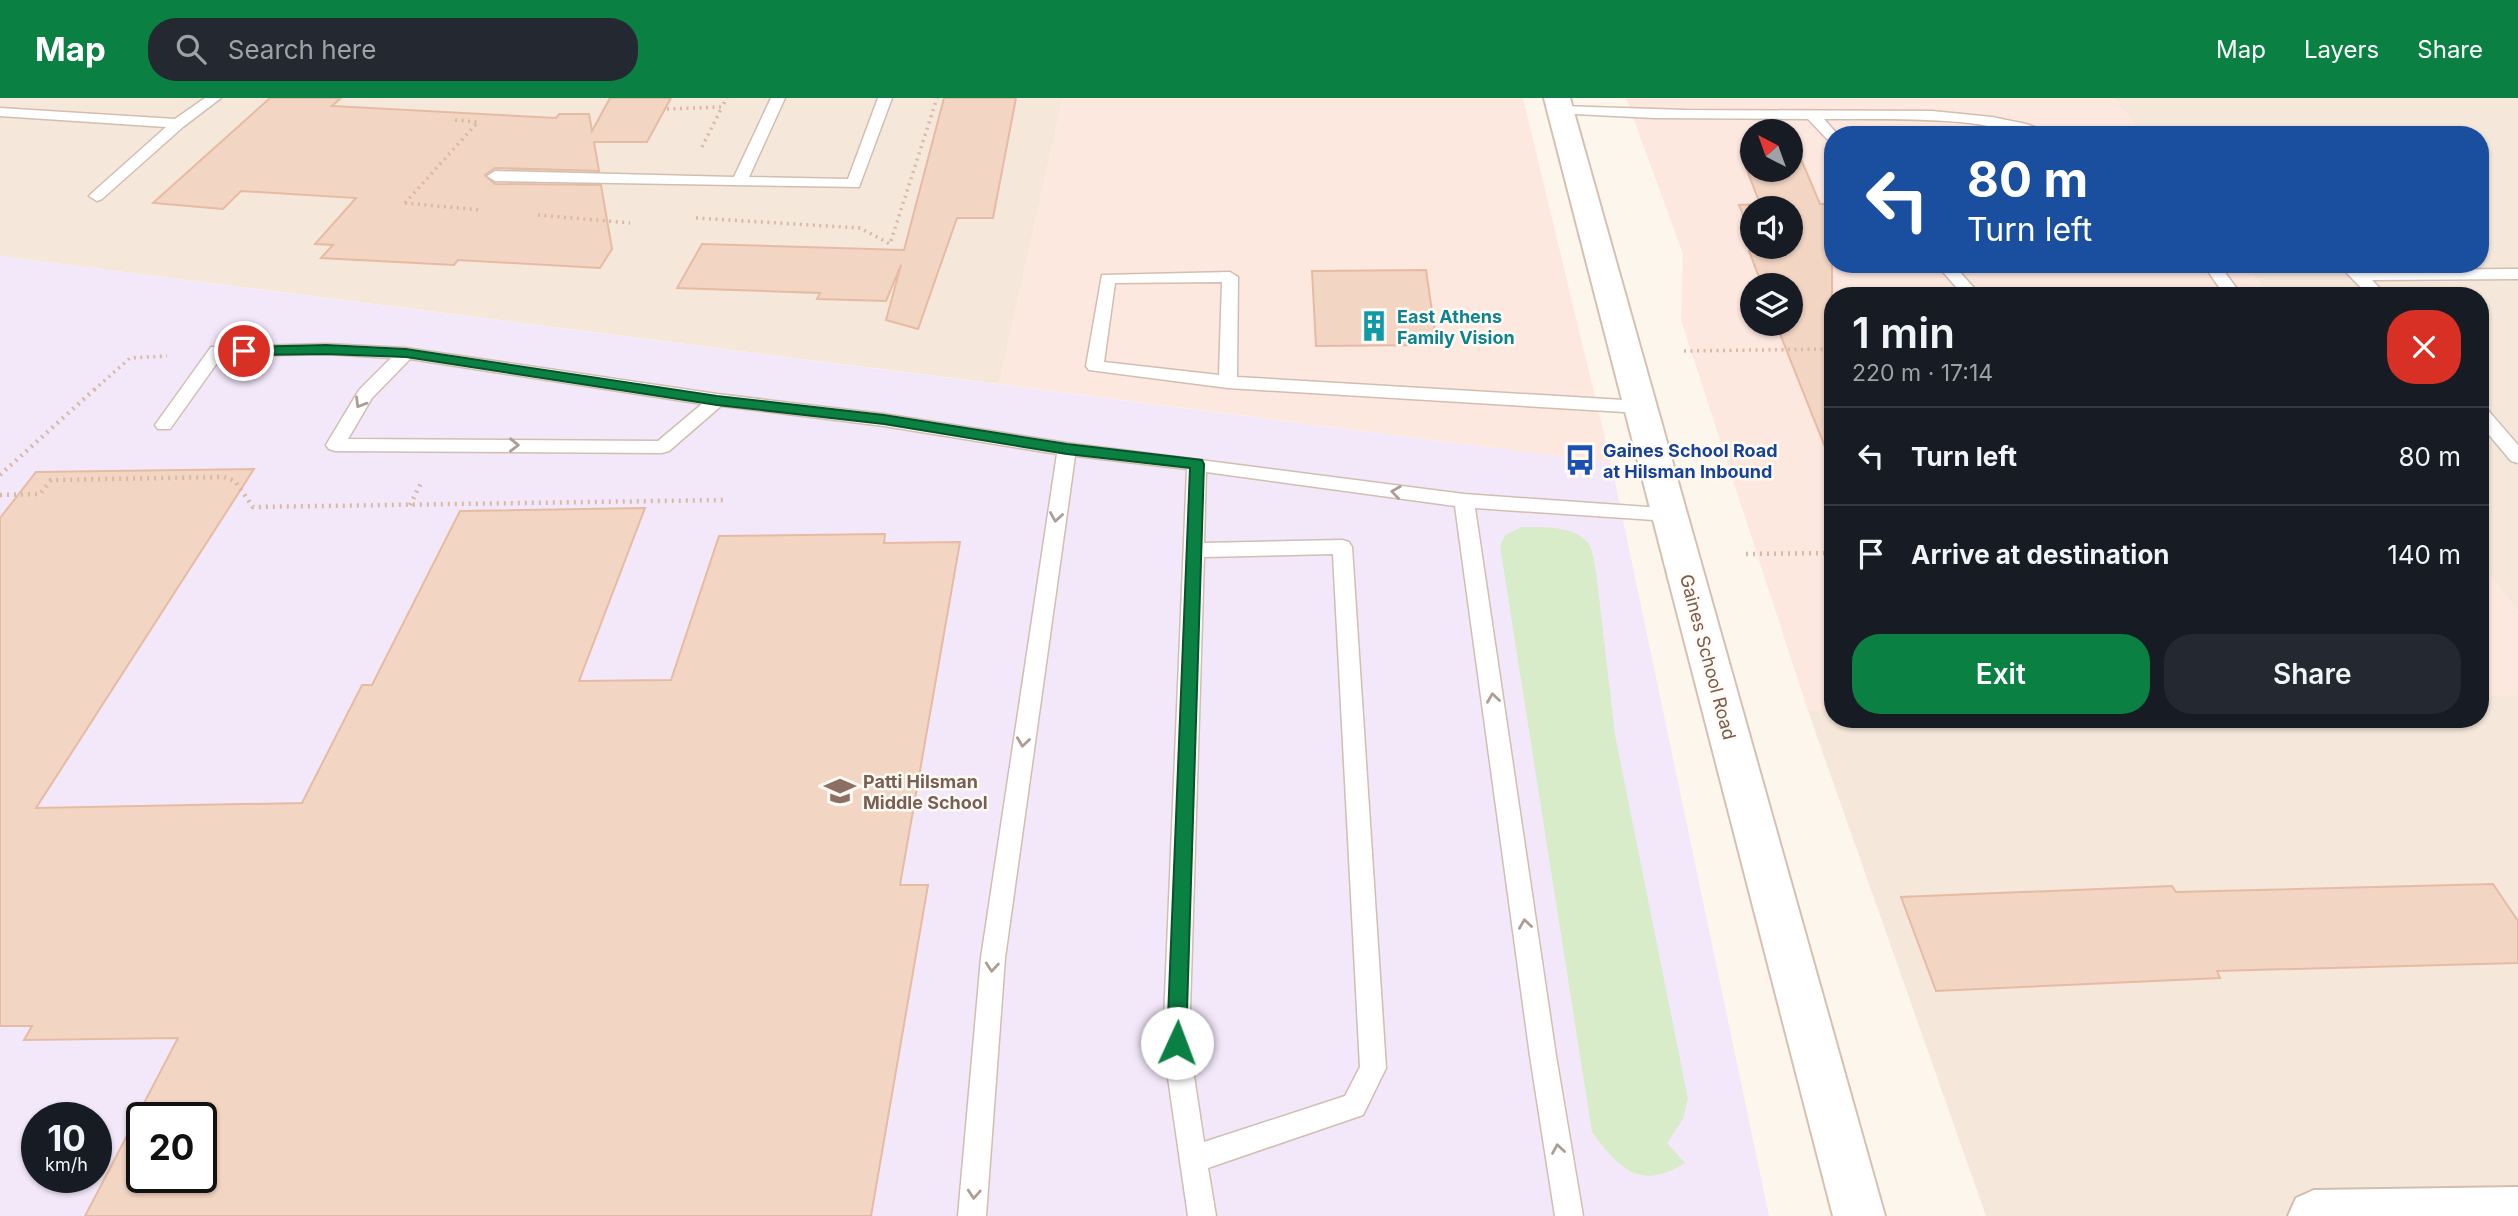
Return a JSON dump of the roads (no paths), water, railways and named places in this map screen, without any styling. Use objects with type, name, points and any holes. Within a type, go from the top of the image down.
[{"type":"main road","name":"Gaines School Road","points":[[1558,104],[1859,1216]]},
{"type":"main road","points":[[2314,1216],[2518,1213]]},
{"type":"lane","points":[[97,196],[178,124],[214,98]]},
{"type":"lane","points":[[739,182],[778,98]]},
{"type":"lane","points":[[495,176],[854,184],[885,98]]},
{"type":"lane","points":[[1558,104],[1623,114],[1885,114],[1977,119],[2009,126]]},
{"type":"lane","points":[[0,112],[178,124]]},
{"type":"lane","points":[[1812,115],[1824,128]]},
{"type":"lane","points":[[1952,273],[1965,287]]},
{"type":"lane","points":[[2355,273],[2370,287]]},
{"type":"lane","points":[[2476,273],[2518,274]]},
{"type":"lane","points":[[1228,382],[1230,277],[1108,278],[1096,366],[1228,382],[1640,407]]},
{"type":"lane","points":[[164,425],[217,351],[326,349],[406,353],[717,400],[884,420],[1067,449],[1464,501],[1669,514]]},
{"type":"lane","points":[[406,353],[365,394],[335,445],[663,447],[717,400]]},
{"type":"lane","points":[[2489,423],[2518,457]]},
{"type":"lane","points":[[972,1216],[993,958],[1067,449]]},
{"type":"lane","points":[[1197,464],[1177,1043],[1202,1216]]},
{"type":"lane","points":[[1464,501],[1543,1056],[1569,1216]]},
{"type":"lane","points":[[1192,1160],[1354,1106],[1373,1068],[1342,547],[1195,550]]},
{"type":"place","name":"East Athens Family Vision","points":[[1374,326]]},
{"type":"place","name":"Gaines School Road at Hilsman Inbound","points":[[1580,460]]},
{"type":"place","name":"Patti Hilsman Middle School","points":[[840,791]]}]
